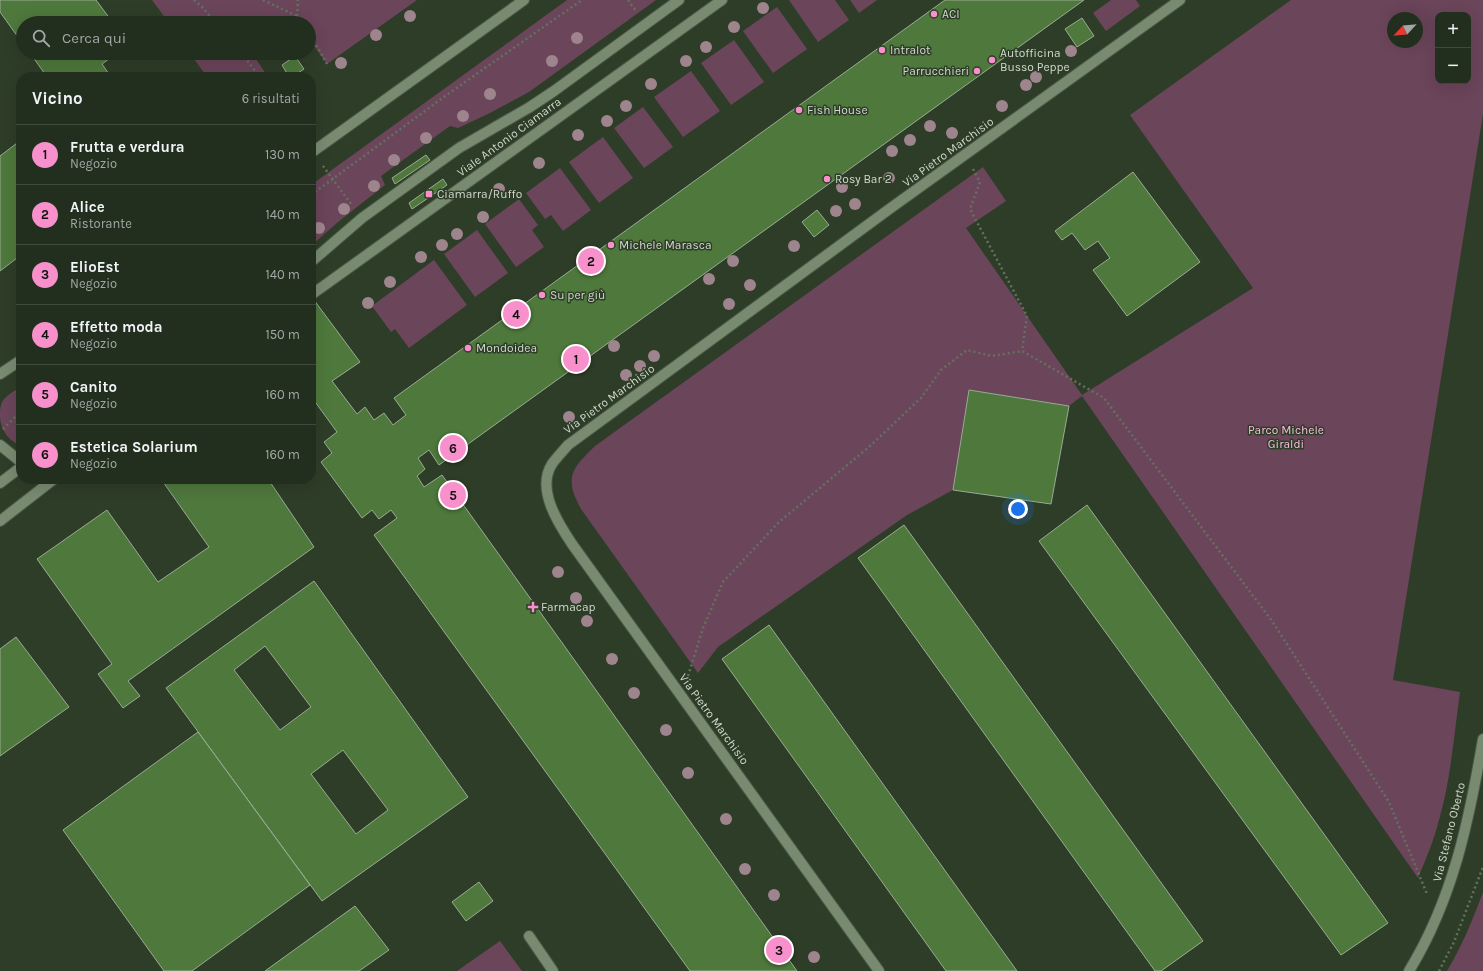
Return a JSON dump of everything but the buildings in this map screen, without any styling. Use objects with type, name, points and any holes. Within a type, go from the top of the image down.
[{"type":"street","points":[[316,149],[524,0]]},
{"type":"street","name":"Viale Antonio Ciamarra","points":[[316,258],[362,218],[459,148],[538,102],[679,0]]},
{"type":"street","name":"Viale Antonio Ciamarra","points":[[316,291],[722,0]]},
{"type":"street","name":"Via Pietro Marchisio","points":[[879,971],[563,531],[551,507],[548,495],[547,483],[551,465],[568,445],[1180,0]]},
{"type":"street","points":[[0,374],[16,363]]},
{"type":"street","points":[[0,381],[9,368]]},
{"type":"street","points":[[0,445],[16,458]]},
{"type":"street","points":[[0,483],[16,472]]},
{"type":"street","points":[[0,521],[48,484]]},
{"type":"street","name":"Via Stefano Oberto","points":[[1409,971],[1426,941],[1453,874],[1463,842],[1483,739]]},
{"type":"street","points":[[529,936],[553,971]]},
{"type":"path","points":[[194,0],[210,16]]},
{"type":"path","points":[[264,0],[296,16],[298,0]]},
{"type":"path","points":[[316,191],[448,94],[582,0]]},
{"type":"path","points":[[628,0],[637,13]]},
{"type":"path","points":[[316,44],[327,64]]},
{"type":"path","points":[[247,60],[256,72]]},
{"type":"path","points":[[965,155],[980,182],[970,209],[1027,316],[1022,351]]},
{"type":"path","points":[[318,161],[352,206]]},
{"type":"path","points":[[681,696],[703,628],[723,582],[778,523],[870,446],[921,398],[941,370],[967,350],[992,356],[1022,351],[1104,398],[1272,621],[1389,802],[1423,882],[1435,919]]},
{"type":"path","points":[[2,429],[16,416]]},
{"type":"path","points":[[1439,971],[1454,942],[1483,868]]},
{"type":"green space","points":[[152,0],[417,0],[327,64],[316,49],[316,16],[164,16]]},
{"type":"green space","points":[[567,0],[656,0],[529,92],[458,128],[450,126],[381,176],[385,185],[316,242],[316,181]]},
{"type":"green space","points":[[789,0],[835,0],[849,20],[818,42]]},
{"type":"green space","points":[[850,0],[877,0],[859,13]]},
{"type":"green space","points":[[1111,0],[1136,0],[1140,6],[1106,31],[1093,13]]},
{"type":"green space","name":"Parco Michele Giraldi","points":[[1291,0],[1483,0],[1483,114],[1393,680],[1460,692],[1449,773],[1443,804],[1432,842],[1418,878],[1082,396],[1069,406],[969,390],[953,490],[907,515],[718,647],[698,673],[581,509],[573,489],[573,474],[576,468],[580,461],[595,446],[983,167],[1006,201],[966,228],[1082,395],[1253,288],[1130,115]]},
{"type":"green space","points":[[777,7],[807,49],[773,73],[743,31]]},
{"type":"green space","points":[[734,40],[764,82],[731,105],[701,63]]},
{"type":"green space","points":[[195,60],[257,60],[265,72],[203,72]]},
{"type":"green space","points":[[691,71],[720,111],[683,137],[654,97]]},
{"type":"green space","points":[[643,107],[673,147],[644,168],[614,128]]},
{"type":"green space","points":[[603,137],[633,178],[599,203],[569,162]]},
{"type":"green space","points":[[560,168],[591,210],[563,231],[551,215],[545,219],[526,193]]},
{"type":"green space","points":[[519,199],[538,225],[532,230],[544,247],[516,267],[485,224]]},
{"type":"green space","points":[[477,230],[508,273],[475,297],[444,254]]},
{"type":"green space","points":[[434,260],[467,305],[409,348],[395,329],[391,332],[372,306]]},
{"type":"green space","points":[[16,389],[16,443],[5,433],[0,420],[1,405],[8,395]]},
{"type":"green space","points":[[1483,892],[1483,971],[1447,971],[1458,952]]},
{"type":"green space","points":[[500,941],[522,971],[457,971]]},
{"type":"place","name":"ACI","points":[[934,14]]},
{"type":"place","name":"Intralot","points":[[882,50]]},
{"type":"place","name":"Autofficina Busso Peppe","points":[[992,60]]},
{"type":"place","name":"Parrucchieri","points":[[977,71]]},
{"type":"place","name":"Fish House","points":[[799,110]]},
{"type":"place","name":"Rosy Bar 2","points":[[827,179]]},
{"type":"place","name":"Ciamarra/Ruffo","points":[[429,194]]},
{"type":"place","name":"Michele Marasca","points":[[611,245]]},
{"type":"place","name":"Alice","points":[[591,261]]},
{"type":"place","name":"Su per giù","points":[[542,295]]},
{"type":"place","name":"Effetto moda","points":[[516,314]]},
{"type":"place","name":"Mondoidea","points":[[468,348]]},
{"type":"place","name":"Frutta e verdura","points":[[576,359]]},
{"type":"place","name":"Estetica Solarium","points":[[453,448]]},
{"type":"place","name":"Canito","points":[[453,495]]},
{"type":"place","name":"Farmacap","points":[[533,607]]},
{"type":"place","name":"ElioEst","points":[[779,950]]}]
